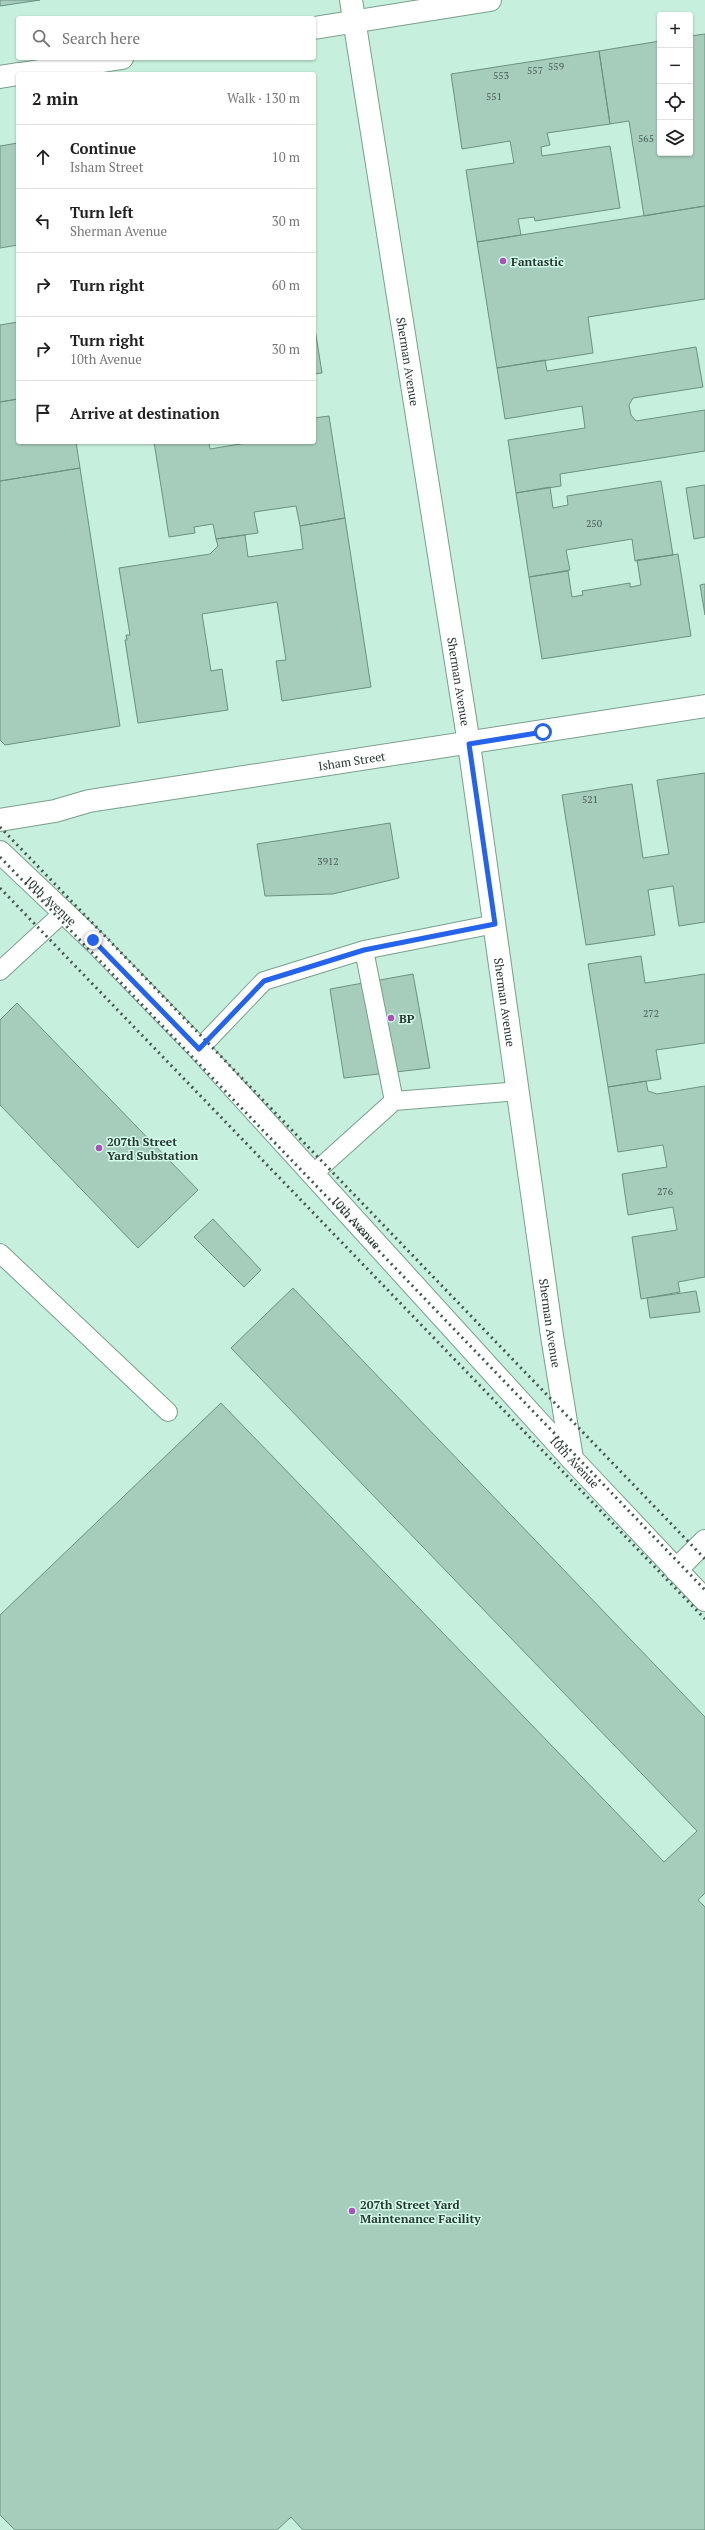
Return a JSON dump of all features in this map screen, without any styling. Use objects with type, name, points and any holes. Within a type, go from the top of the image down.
[{"type":"main road","name":"Sherman Avenue","points":[[351,0],[469,744],[519,1091],[552,1336],[572,1459]]},
{"type":"main road","points":[[316,28],[490,0]]},
{"type":"main road","points":[[32,72],[109,60]]},
{"type":"main road","points":[[0,77],[16,74]]},
{"type":"main road","name":"Isham Street","points":[[0,820],[55,811],[89,801],[469,744],[705,706]]},
{"type":"main road","name":"10th Avenue","points":[[0,852],[64,912],[199,1049],[572,1459],[705,1600]]},
{"type":"main road","points":[[676,1570],[705,1541]]},
{"type":"lane","points":[[0,971],[64,912]]},
{"type":"lane","points":[[199,1049],[264,981],[364,950],[495,924]]},
{"type":"lane","points":[[364,950],[394,1101]]},
{"type":"lane","points":[[313,1174],[394,1101],[519,1091]]},
{"type":"lane","points":[[0,1253],[168,1412]]},
{"type":"building","points":[[0,0],[40,0],[0,6]]},
{"type":"building","points":[[705,34],[705,206],[644,216],[629,121],[610,124],[599,51],[657,41],[657,156],[693,156],[693,36]]},
{"type":"building","points":[[599,51],[610,124],[547,133],[550,145],[541,147],[542,156],[610,146],[620,208],[535,221],[534,217],[518,219],[521,235],[477,242],[466,170],[514,163],[510,141],[462,149],[451,74]]},
{"type":"building","points":[[16,143],[16,245],[0,248],[0,146]]},
{"type":"building","points":[[705,206],[705,299],[588,317],[593,353],[497,368],[477,242]]},
{"type":"building","points":[[16,322],[16,399],[0,402],[0,325]]},
{"type":"building","points":[[316,336],[322,373],[316,374]]},
{"type":"building","points":[[696,347],[703,387],[633,398],[629,405],[631,415],[636,421],[705,410],[705,451],[560,474],[561,486],[516,493],[508,440],[585,428],[582,406],[505,419],[497,368],[545,360],[547,371]]},
{"type":"building","points":[[16,399],[16,444],[76,444],[80,468],[0,481],[0,402]]},
{"type":"building","points":[[329,416],[345,518],[300,526],[296,506],[254,512],[258,533],[216,539],[213,524],[194,527],[195,533],[169,537],[154,444],[209,444],[210,449],[240,444],[316,444],[316,418]]},
{"type":"building","points":[[80,468],[120,726],[5,745],[0,740],[0,481]]},
{"type":"building","points":[[661,481],[673,555],[635,561],[632,539],[566,550],[570,570],[529,577],[516,493],[550,487],[553,508],[568,505],[567,496]]},
{"type":"building","points":[[705,485],[705,537],[694,539],[686,488]]},
{"type":"building","points":[[345,518],[371,687],[282,701],[276,661],[286,660],[277,602],[202,614],[211,671],[222,669],[228,710],[138,723],[125,640],[127,640],[126,635],[130,635],[119,568],[210,554],[218,546],[216,539],[245,535],[248,557],[303,549],[300,526]]},
{"type":"building","points":[[678,554],[691,636],[542,659],[529,577],[568,571],[572,597],[583,595],[582,591],[630,583],[630,587],[641,585],[637,560]]},
{"type":"building","points":[[705,584],[705,615],[700,585]]},
{"type":"building","points":[[705,773],[705,922],[679,926],[673,886],[648,890],[655,935],[586,945],[562,795],[632,784],[643,858],[669,854],[657,780]]},
{"type":"building","points":[[390,823],[399,878],[333,894],[265,896],[257,844]]},
{"type":"building","points":[[641,956],[645,983],[705,974],[705,1043],[656,1050],[661,1079],[608,1087],[588,964]]},
{"type":"building","points":[[413,974],[430,1068],[344,1078],[330,989]]},
{"type":"building","name":"207th Street Yard Substation","points":[[17,1003],[198,1190],[138,1248],[0,1105],[0,1020]]},
{"type":"building","points":[[646,1081],[648,1091],[657,1094],[705,1086],[705,1277],[678,1282],[680,1292],[641,1299],[632,1237],[677,1230],[673,1207],[628,1215],[622,1174],[667,1167],[663,1145],[618,1152],[608,1087]]},
{"type":"building","points":[[213,1219],[261,1270],[244,1287],[194,1237]]},
{"type":"building","name":"207th Street Yard Maintenance Facility","points":[[293,1288],[705,1717],[705,1893],[698,1900],[705,1907],[705,2530],[303,2530],[291,2517],[277,2530],[15,2530],[0,2515],[0,1615],[221,1403],[664,1862],[697,1831],[231,1348]]},
{"type":"building","points":[[696,1291],[700,1312],[650,1318],[647,1298]]},
{"type":"railway","points":[[0,827],[705,1559]]},
{"type":"railway","points":[[0,857],[705,1590]]},
{"type":"railway","points":[[0,888],[705,1619]]},
{"type":"place","name":"Fantastic","points":[[503,261]]},
{"type":"place","name":"BP","points":[[391,1018]]},
{"type":"place","name":"207th Street Yard Substation","points":[[99,1148]]},
{"type":"place","name":"207th Street Yard Maintenance Facility","points":[[352,2211]]},
{"type":"route","points":[[93,940],[199,1049],[264,981],[364,950],[495,924],[469,744],[543,732]]}]
